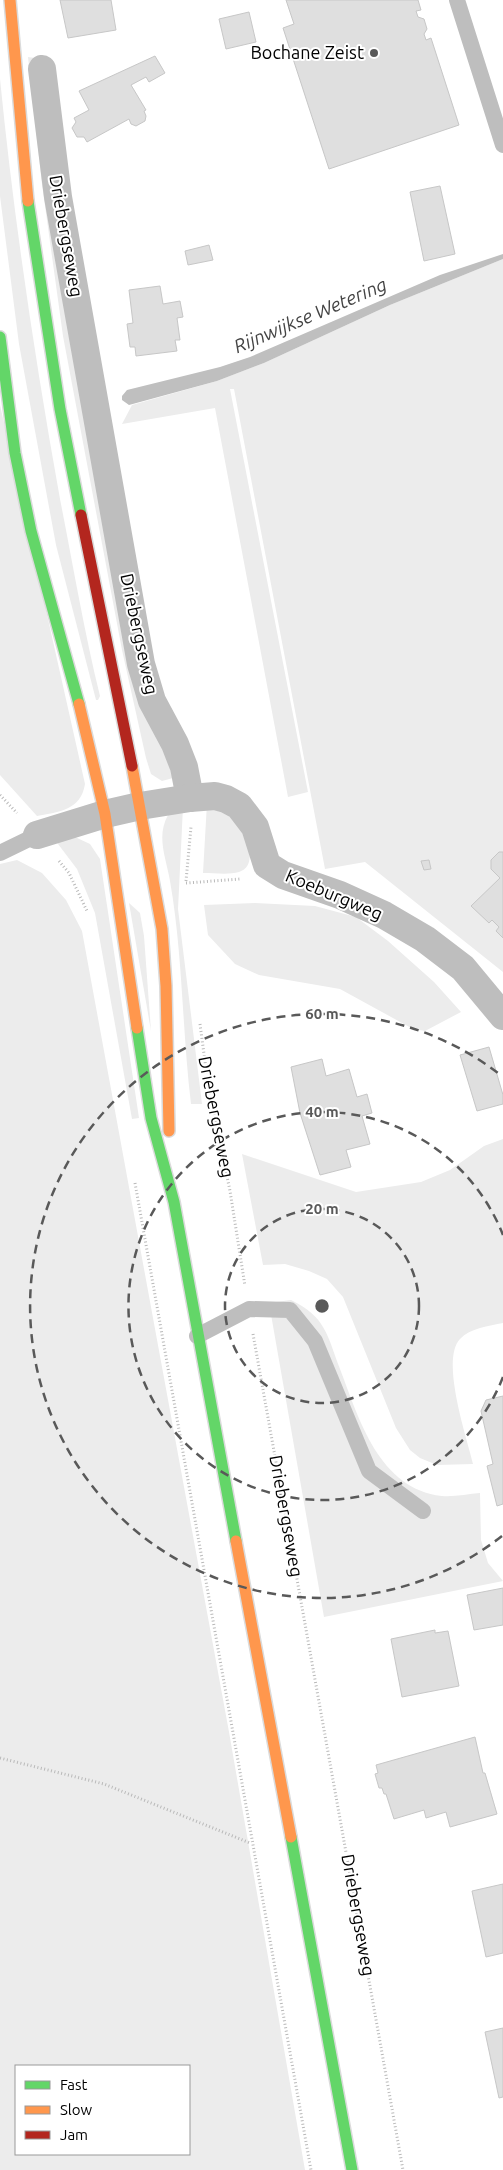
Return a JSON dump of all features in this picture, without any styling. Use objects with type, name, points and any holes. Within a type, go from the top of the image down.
[{"type":"main road","name":"Driebergseweg","points":[[10,0],[29,212],[60,409],[140,806],[162,929],[166,986],[167,1114],[174,1202],[197,1336],[352,2170]]},
{"type":"main road","name":"Driebergseweg","points":[[0,337],[15,453],[30,531],[74,681],[105,814],[151,1118],[174,1202]]},
{"type":"street","name":"Driebergseweg","points":[[42,69],[58,198],[142,664],[150,695],[175,744],[184,767],[190,798]]},
{"type":"street","name":"Koeburgweg","points":[[37,835],[105,814],[140,806],[215,796],[239,806],[255,826],[267,865],[283,875],[340,895],[384,915],[425,939],[463,968],[503,1016]]},
{"type":"lane","points":[[457,0],[503,146]]},
{"type":"lane","points":[[0,853],[37,835]]},
{"type":"lane","points":[[197,1336],[249,1309],[290,1310],[316,1341],[369,1471],[423,1511]]},
{"type":"path","points":[[0,795],[69,873],[88,913]]},
{"type":"path","points":[[186,892],[192,820],[190,798]]},
{"type":"path","points":[[186,883],[245,878],[267,865]]},
{"type":"path","name":"Driebergseweg","points":[[200,1022],[208,1084],[230,1191],[249,1309],[403,2170]]},
{"type":"path","points":[[134,1176],[251,1843],[311,2170]]},
{"type":"path","points":[[0,1758],[104,1784],[251,1843]]},
{"type":"shaded area","points":[[28,57],[35,58],[161,736],[173,778],[162,781],[151,774],[146,758],[122,650],[63,336],[42,184]]},
{"type":"shaded area","points":[[0,79],[12,185],[42,395],[60,499],[100,696],[98,700],[96,700],[56,545],[19,344],[0,196]]},
{"type":"shaded area","points":[[503,254],[503,259],[390,305],[264,363],[217,381],[129,405],[122,400],[122,396],[127,390],[220,367],[250,357],[440,275]]},
{"type":"shaded area","points":[[503,259],[503,972],[365,862],[325,869],[234,389],[230,389],[308,792],[288,797],[215,408],[122,424],[132,405],[217,381],[264,363],[390,305]]},
{"type":"shaded area","points":[[0,405],[85,784],[79,799],[68,808],[37,816],[0,775]]},
{"type":"shaded area","points":[[207,803],[238,818],[249,847],[250,855],[249,862],[239,872],[226,874],[203,873]]},
{"type":"shaded area","points":[[183,807],[178,909],[202,1104],[191,1104],[178,937],[162,839],[164,823],[168,815]]},
{"type":"shaded area","points":[[75,837],[90,844],[100,859],[139,1118],[132,1119],[95,913],[77,869],[55,840]]},
{"type":"shaded area","points":[[17,860],[42,873],[66,900],[82,931],[229,1732],[305,2170],[0,2170],[0,864]]},
{"type":"shaded area","points":[[129,903],[140,913],[144,936],[151,1031]]},
{"type":"shaded area","points":[[255,903],[315,906],[356,917],[388,941],[434,982],[461,1012],[425,1031],[413,1029],[340,989],[259,975],[235,964],[208,935],[204,905]]},
{"type":"shaded area","points":[[503,1139],[503,1323],[469,1332],[460,1339],[455,1349],[453,1364],[454,1381],[461,1419],[473,1464],[437,1465],[420,1458],[410,1450],[396,1428],[343,1297],[327,1279],[309,1271],[285,1264],[263,1265],[242,1154],[356,1192],[421,1182],[450,1170],[484,1146]]},
{"type":"shaded area","points":[[291,1300],[312,1313],[324,1328],[364,1429],[374,1449],[387,1466],[402,1480],[420,1491],[442,1496],[480,1493],[481,1540],[488,1563],[503,1581],[324,1617],[269,1303]]},
{"type":"building","points":[[60,0],[111,0],[116,30],[68,38]]},
{"type":"building","points":[[286,0],[418,0],[421,10],[416,11],[418,17],[424,19],[427,29],[424,34],[426,40],[431,38],[459,125],[329,169],[283,28],[294,24]]},
{"type":"building","points":[[249,12],[256,42],[226,49],[219,19]]},
{"type":"building","points":[[155,56],[165,73],[149,82],[146,77],[131,85],[146,110],[144,111],[145,121],[136,126],[131,124],[129,119],[87,142],[84,137],[77,137],[72,128],[76,122],[74,118],[89,110],[79,91]]},
{"type":"building","points":[[440,186],[455,254],[424,261],[410,192]]},
{"type":"building","points":[[209,245],[213,260],[188,265],[185,251]]},
{"type":"building","points":[[160,286],[163,304],[180,301],[183,317],[177,318],[180,340],[175,340],[177,351],[136,356],[135,347],[130,347],[127,324],[133,323],[129,290]]},
{"type":"building","points":[[499,852],[503,852],[503,938],[496,931],[499,927],[492,920],[489,923],[471,906],[500,878],[491,869],[491,860]]},
{"type":"building","points":[[429,860],[431,869],[424,870],[421,861]]},
{"type":"building","points":[[489,1047],[503,1095],[503,1104],[477,1111],[460,1055]]},
{"type":"building","points":[[322,1059],[326,1076],[349,1069],[357,1097],[367,1094],[372,1113],[362,1116],[370,1144],[346,1150],[351,1167],[320,1175],[300,1113],[291,1067]]},
{"type":"building","points":[[503,1396],[503,1504],[497,1506],[487,1466],[493,1464],[481,1411],[486,1400]]},
{"type":"building","points":[[503,1588],[503,1625],[474,1630],[467,1595]]},
{"type":"building","points":[[435,1630],[435,1633],[448,1631],[459,1686],[402,1697],[391,1639]]},
{"type":"building","points":[[475,1737],[483,1773],[485,1773],[497,1814],[450,1827],[446,1812],[426,1818],[424,1810],[394,1819],[386,1794],[384,1794],[382,1788],[379,1788],[375,1774],[378,1773],[376,1765]]},
{"type":"building","points":[[503,1884],[503,1953],[486,1957],[472,1891]]},
{"type":"building","points":[[503,2028],[503,2097],[499,2098],[485,2032]]},
{"type":"traffic: fast","points":[[28,201],[60,409],[81,515]]},
{"type":"traffic: fast","points":[[0,337],[15,453],[31,531],[79,704]]},
{"type":"traffic: fast","points":[[137,1028],[151,1118],[174,1202],[236,1541]]},
{"type":"traffic: fast","points":[[291,1837],[352,2170]]},
{"type":"traffic: slow","points":[[10,0],[28,201]]},
{"type":"traffic: slow","points":[[79,704],[105,814],[137,1028]]},
{"type":"traffic: slow","points":[[132,766],[162,929],[166,986],[169,1131]]},
{"type":"traffic: slow","points":[[236,1541],[291,1837]]},
{"type":"traffic: jam","points":[[81,515],[132,766]]},
{"type":"place","name":"Bochane Zeist","points":[[374,53]]},
{"type":"water label","name":"Rijnwijkse Wetering","points":[[310,315]]}]
